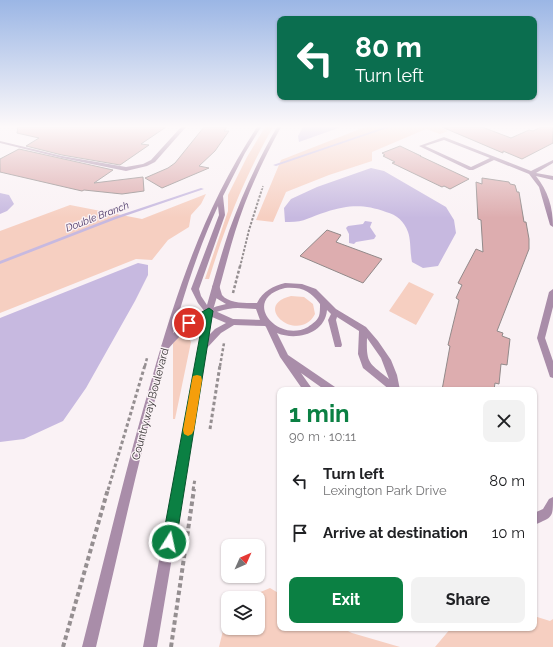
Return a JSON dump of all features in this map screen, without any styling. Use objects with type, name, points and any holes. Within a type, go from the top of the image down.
[{"type":"street","points":[[66,157],[126,169],[153,161],[157,157]]},
{"type":"street","name":"Countryway Boulevard","points":[[88,647],[149,401],[189,270],[220,196],[241,157]]},
{"type":"street","points":[[150,647],[209,311],[232,232],[249,188],[263,157]]},
{"type":"street","points":[[445,157],[471,169],[494,158],[531,173],[553,178]]},
{"type":"street","points":[[531,173],[553,161]]},
{"type":"street","points":[[531,173],[542,187],[553,225]]},
{"type":"street","points":[[220,196],[222,215],[195,289],[197,297],[201,304],[220,318],[233,322],[268,324]]},
{"type":"street","points":[[318,325],[323,318],[325,311],[324,304],[320,297],[309,289],[295,285],[286,286],[276,288],[263,298],[260,306],[262,318],[268,324],[283,332],[293,334],[303,333],[332,320]]},
{"type":"street","points":[[216,287],[219,296],[224,300],[239,306]]},
{"type":"street","points":[[553,292],[541,338],[553,374]]},
{"type":"street","points":[[324,304],[363,329],[381,350],[393,376],[394,387]]},
{"type":"street","points":[[165,347],[185,327],[209,311],[223,307],[260,306]]},
{"type":"street","points":[[336,312],[332,320],[338,345]]},
{"type":"street","points":[[203,346],[218,331],[233,322]]},
{"type":"street","points":[[268,324],[283,355],[306,387]]},
{"type":"street","points":[[363,329],[362,354],[366,365],[392,387]]},
{"type":"street","points":[[283,355],[328,387]]},
{"type":"street","points":[[537,518],[547,513],[553,503]]},
{"type":"path","points":[[233,293],[249,230],[264,183]]},
{"type":"path","points":[[210,429],[225,337]]},
{"type":"shaded area","points":[[247,157],[257,157],[236,202],[209,279],[205,279],[228,211],[228,195]]},
{"type":"shaded area","points":[[288,157],[372,157],[372,161],[329,175],[286,192],[273,222],[256,220],[281,160]]},
{"type":"shaded area","points":[[371,168],[384,171],[446,207],[454,220],[456,233],[438,266],[423,268],[412,262],[409,235],[406,228],[400,219],[390,213],[378,209],[356,206],[326,212],[302,221],[285,222],[284,208],[291,199],[317,187]]},
{"type":"shaded area","points":[[0,193],[9,195],[14,204],[7,211],[0,214]]},
{"type":"shaded area","points":[[206,194],[201,204],[191,215],[189,227],[168,240],[152,260],[136,259],[0,313],[0,231],[70,205],[142,219]]},
{"type":"shaded area","points":[[365,221],[372,222],[370,227],[376,236],[374,239],[356,242],[354,244],[349,243],[349,234],[346,228],[348,226],[363,224]]},
{"type":"shaded area","points":[[138,263],[148,265],[148,275],[86,388],[63,421],[24,439],[0,442],[0,318]]},
{"type":"shaded area","points":[[409,282],[434,294],[416,325],[389,311]]},
{"type":"shaded area","points":[[291,296],[304,297],[313,304],[315,314],[308,323],[299,326],[290,325],[276,314],[275,307],[280,301]]},
{"type":"shaded area","points":[[179,337],[188,337],[191,342],[175,419],[173,419],[173,343]]},
{"type":"shaded area","points":[[270,588],[277,592],[277,631],[348,631],[400,647],[219,647],[222,635],[265,635],[265,591],[263,591]]},
{"type":"shaded area","points":[[537,617],[550,621],[553,619],[553,647],[435,647],[448,631],[537,631]]},
{"type":"building","points":[[3,157],[56,157],[113,170],[94,183],[143,177],[144,191],[122,194],[82,191],[0,172],[0,159]]},
{"type":"building","points":[[75,157],[131,157],[120,165]]},
{"type":"building","points":[[180,157],[208,157],[199,166],[209,168],[162,188],[145,178],[168,168]]},
{"type":"building","points":[[385,157],[423,157],[469,179],[450,189],[444,186],[442,187],[392,163],[395,162]]},
{"type":"building","points":[[482,178],[509,182],[510,184],[515,185],[517,192],[519,192],[524,222],[526,222],[529,239],[529,249],[497,331],[503,333],[502,336],[510,339],[507,365],[501,364],[499,384],[495,383],[494,387],[443,387],[450,346],[448,345],[459,300],[456,298],[462,285],[458,283],[476,249],[483,252],[481,220],[478,219],[476,182],[482,184]]},
{"type":"building","points":[[327,230],[341,235],[336,242],[382,259],[363,283],[300,256]]},
{"type":"waterway","name":"Double Branch","points":[[275,165],[298,157]]},
{"type":"waterway","name":"Double Branch","points":[[0,263],[115,218],[202,189]]},
{"type":"slow traffic","points":[[188,430],[197,380]]},
{"type":"route","points":[[169,542],[209,311],[189,323]]}]
